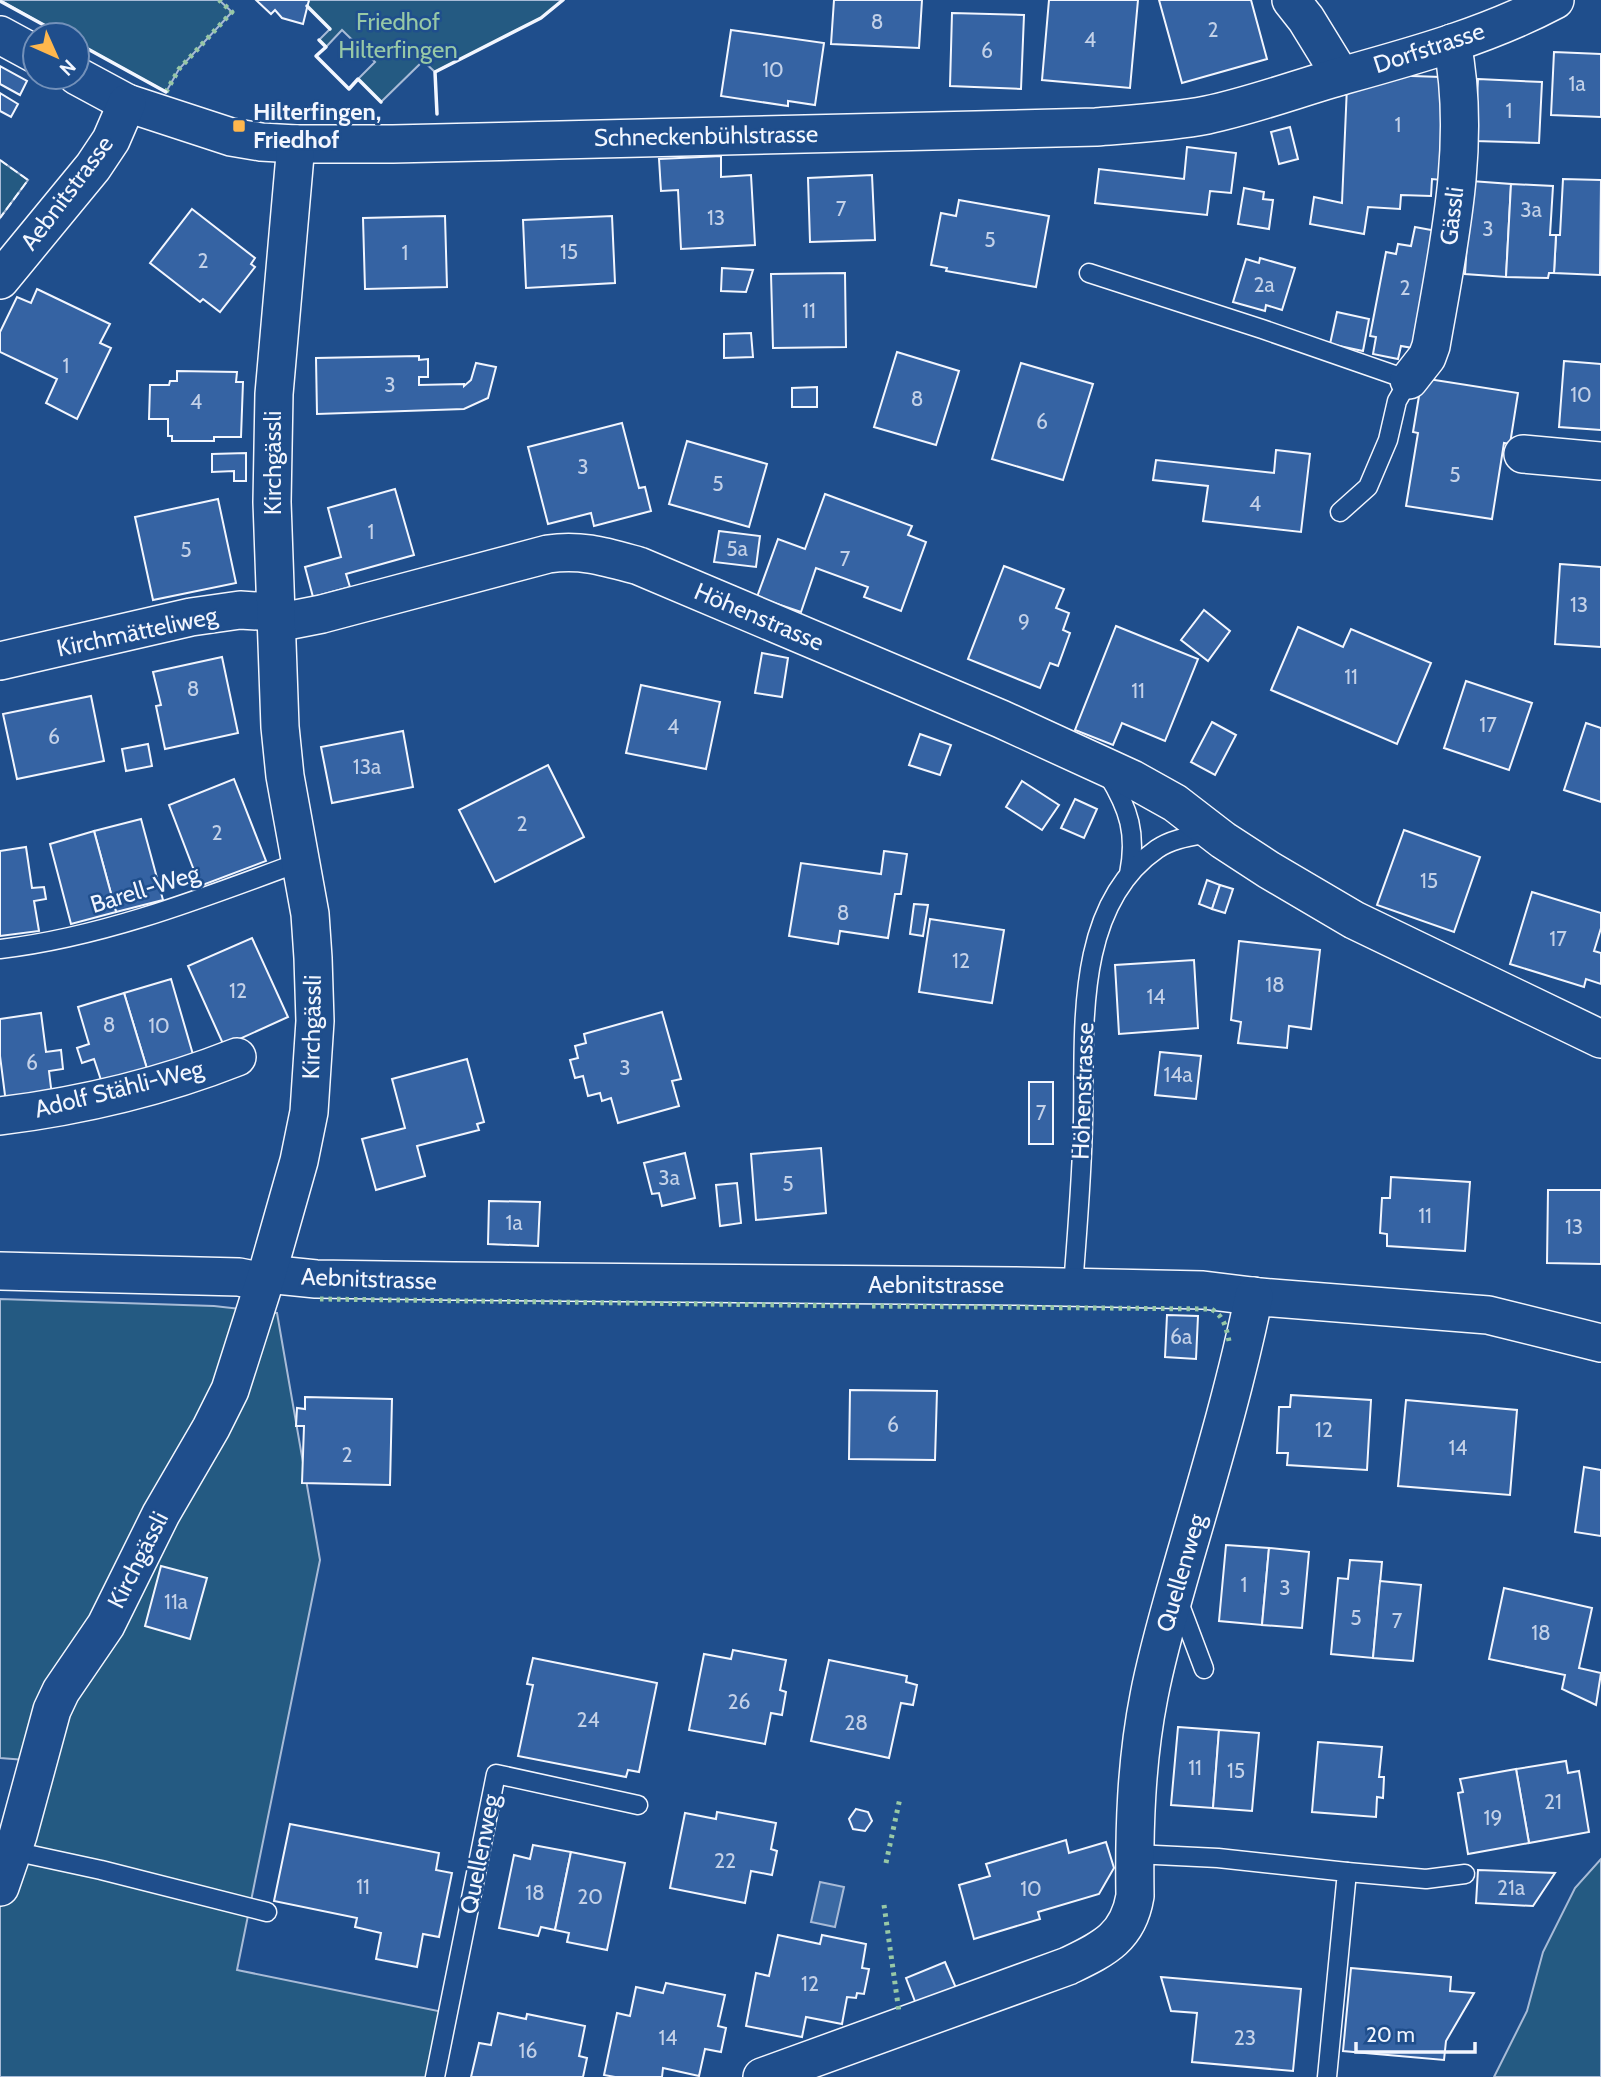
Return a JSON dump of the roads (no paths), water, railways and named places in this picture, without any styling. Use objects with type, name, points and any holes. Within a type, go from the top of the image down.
[{"type":"street","points":[[1291,0],[1341,76]]},
{"type":"street","name":"Dorfstrasse","points":[[1341,76],[1452,43],[1535,11],[1555,0]]},
{"type":"street","points":[[0,35],[21,46]]},
{"type":"street","name":"Gässli","points":[[1409,380],[1427,357],[1431,346],[1448,249],[1459,133],[1458,74],[1452,43]]},
{"type":"street","name":"Schneckenbühlstrasse","points":[[91,84],[127,103],[231,137],[296,144],[1096,127],[1208,114],[1341,76]]},
{"type":"street","name":"Aebnitstrasse","points":[[0,280],[93,167],[111,139],[127,103]]},
{"type":"street","name":"Kirchgässli","points":[[0,1886],[13,1852],[52,1710],[61,1690],[106,1625],[161,1514],[230,1390],[299,1161],[309,1112],[313,1074],[313,958],[310,914],[280,727],[272,502],[274,394],[296,144]]},
{"type":"street","points":[[1523,454],[1601,461]]},
{"type":"street","name":"Höhenstrasse","points":[[276,617],[322,614],[567,551],[588,552],[639,566],[1001,719],[1102,765],[1175,803],[1269,870],[1354,920],[1601,1039]]},
{"type":"street","name":"Kirchmätteliweg","points":[[0,661],[191,617],[240,610],[276,617]]},
{"type":"street","name":"Adolf Stähli-Weg","points":[[0,1116],[93,1100],[171,1081],[237,1058]]},
{"type":"street","name":"Aebnitstrasse","points":[[0,1271],[425,1281],[1203,1290],[1488,1315],[1601,1343]]},
{"type":"street","name":"Quellenweg","points":[[762,2077],[1068,1966],[1103,1949],[1122,1930],[1133,1907],[1140,1758],[1149,1697],[1175,1594],[1241,1362],[1254,1296]]},
{"type":"lane","points":[[1089,273],[1409,380]]},
{"type":"lane","name":"Gässli","points":[[1340,512],[1368,487],[1388,440],[1396,401],[1409,380]]},
{"type":"lane","points":[[1102,765],[1123,798],[1132,829],[1133,854],[1129,877]]},
{"type":"lane","name":"Höhenstrasse","points":[[1073,1287],[1082,1151],[1086,1015],[1094,942],[1115,896],[1141,862],[1158,848],[1175,840],[1213,832]]},
{"type":"lane","name":"Barell-Weg","points":[[0,949],[43,944],[185,905],[300,862]]},
{"type":"lane","points":[[1175,1594],[1204,1669]]},
{"type":"lane","name":"Quellenweg","points":[[435,2077],[496,1774],[638,1805]]},
{"type":"lane","points":[[13,1852],[267,1912]]},
{"type":"lane","points":[[1135,1854],[1218,1858],[1426,1879],[1465,1874]]},
{"type":"lane","points":[[1326,2077],[1347,1872]]},
{"type":"place","name":"Hilterfingen, Friedhof","points":[[239,126]]},
{"type":"park label","name":"Friedhof Hilterfingen","points":[[398,36]]}]
